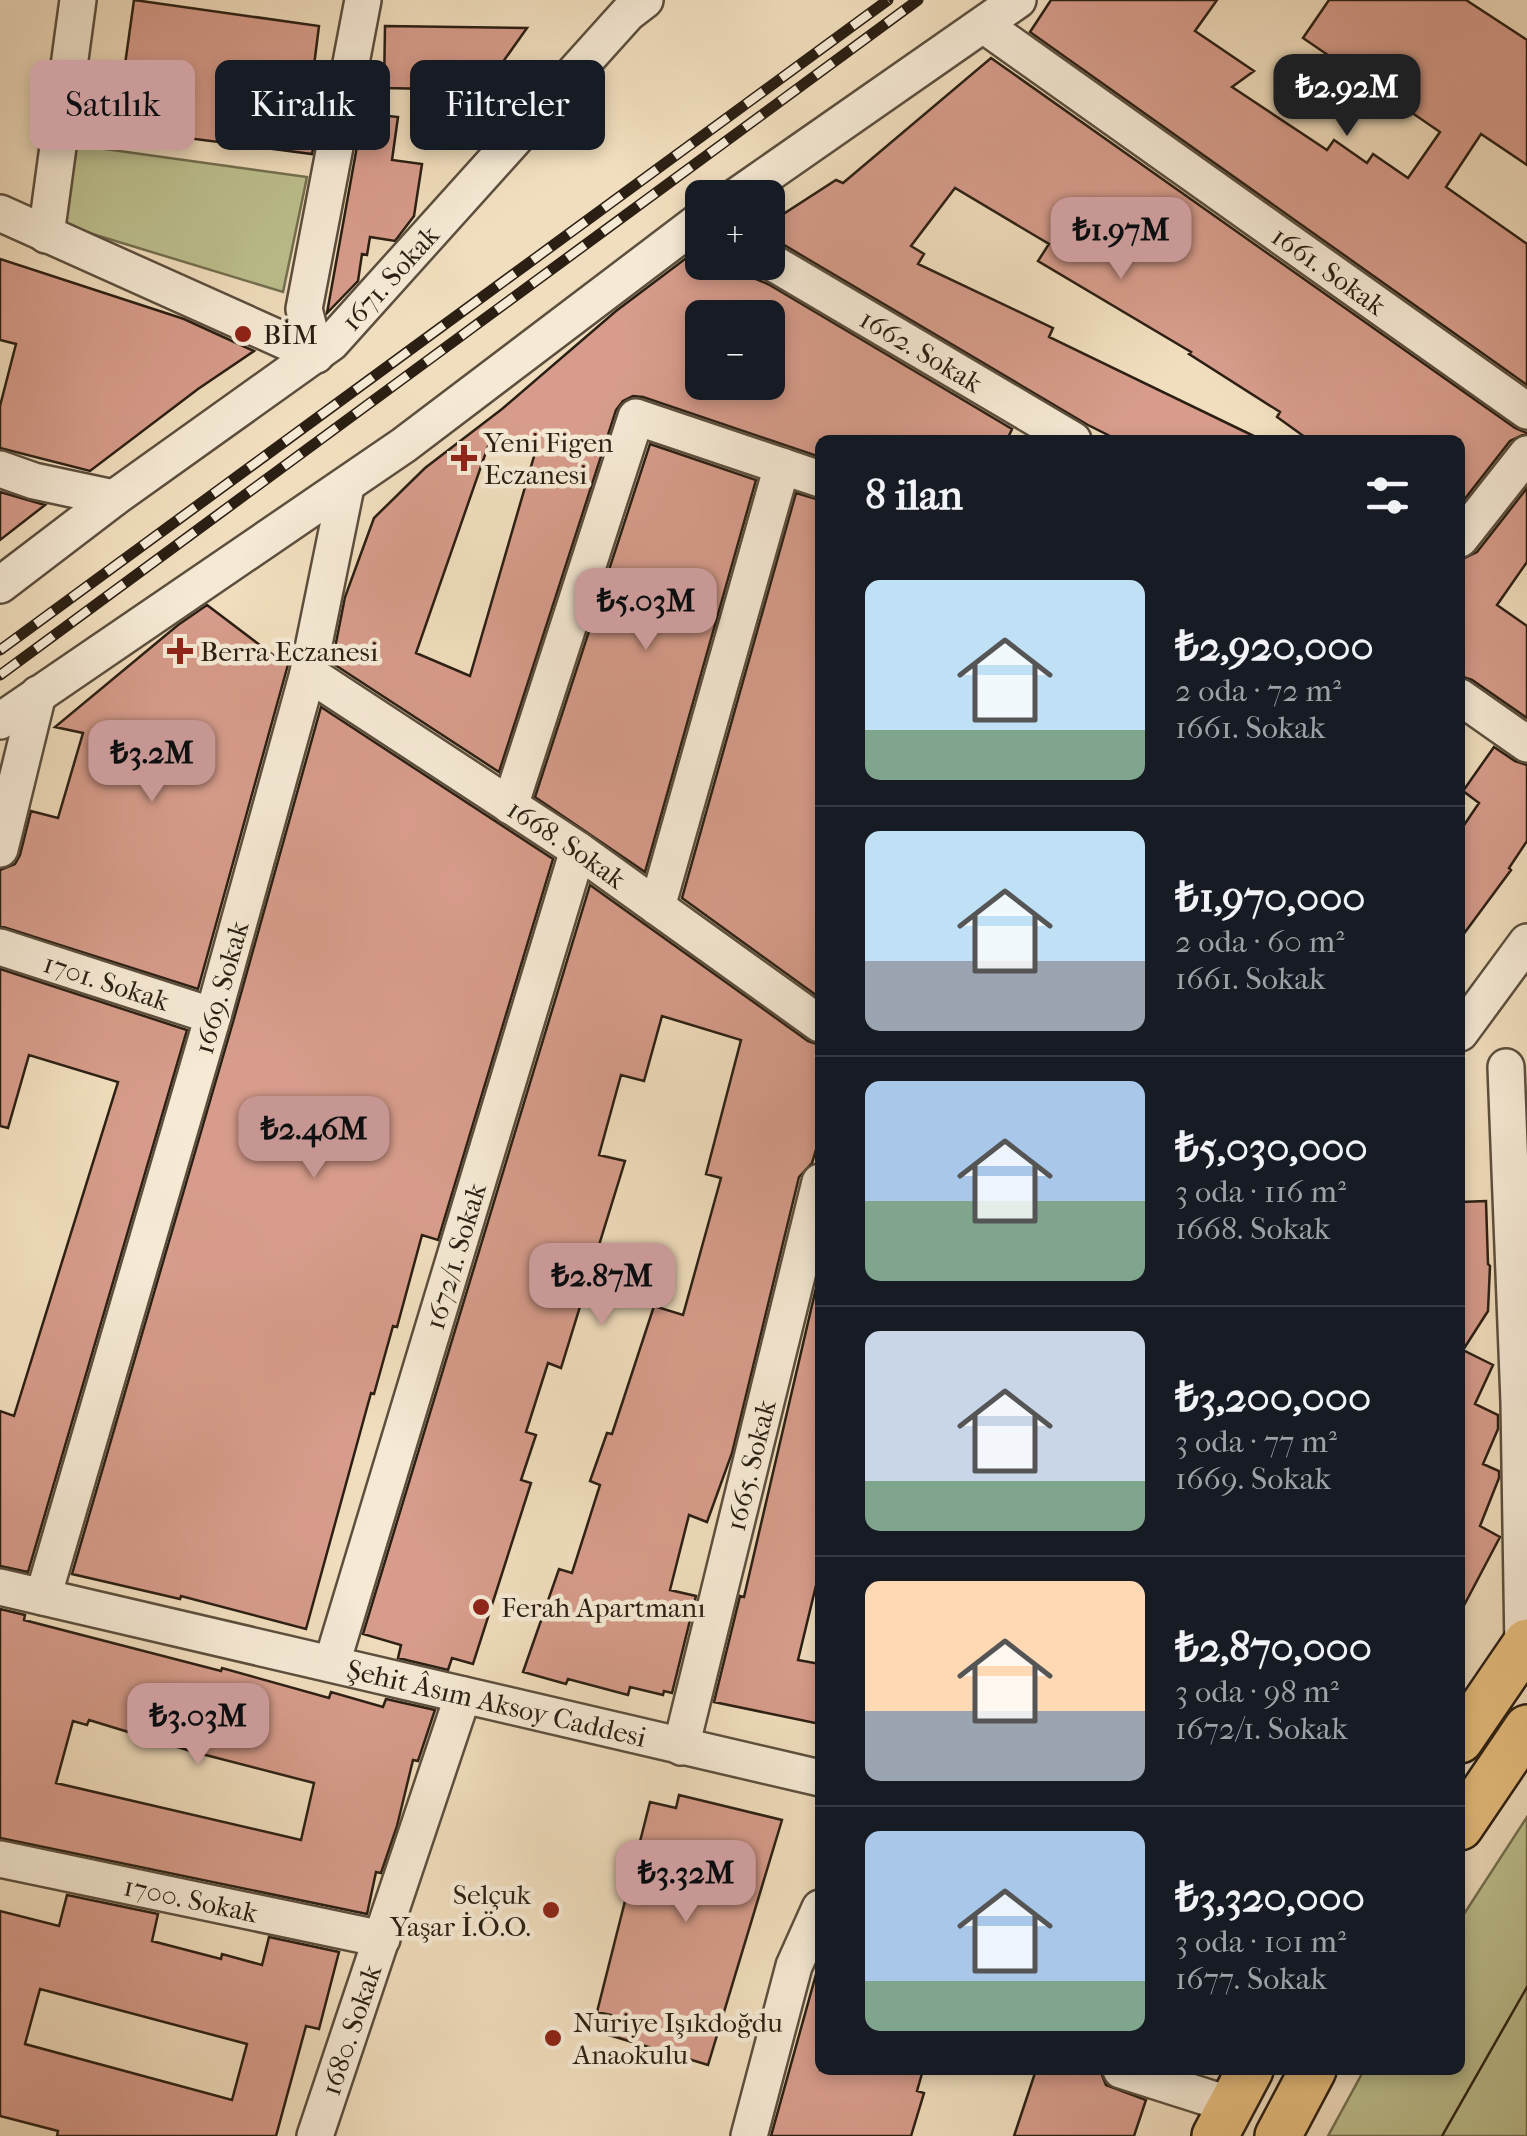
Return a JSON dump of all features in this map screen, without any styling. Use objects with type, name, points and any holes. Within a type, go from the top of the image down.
[{"type":"main road","points":[[1465,1733],[1525,1646]]},
{"type":"main road","points":[[1465,1820],[1527,1728]]},
{"type":"main road","points":[[1278,2136],[1311,2075]]},
{"type":"street","points":[[46,235],[78,0]]},
{"type":"street","points":[[316,355],[304,310],[363,0]]},
{"type":"street","name":"1671. Sokak","points":[[0,585],[114,498],[331,344],[628,13],[645,0]]},
{"type":"street","points":[[760,180],[1018,0]]},
{"type":"street","name":"1661. Sokak","points":[[985,26],[1527,411]]},
{"type":"street","points":[[0,213],[316,355]]},
{"type":"street","points":[[0,722],[346,486],[685,234]]},
{"type":"street","name":"1662. Sokak","points":[[785,271],[1032,428]]},
{"type":"street","points":[[510,806],[636,416],[815,477]]},
{"type":"street","points":[[1465,533],[1527,454]]},
{"type":"street","points":[[658,907],[782,466]]},
{"type":"street","points":[[0,470],[114,498]]},
{"type":"street","name":"1669. Sokak","points":[[43,1597],[213,1016],[308,673],[346,486]]},
{"type":"street","name":"1668. Sokak","points":[[308,673],[578,850],[815,1020]]},
{"type":"street","points":[[0,849],[38,694]]},
{"type":"street","points":[[1465,701],[1527,744]]},
{"type":"street","name":"1672/1. Sokak","points":[[332,1663],[578,850]]},
{"type":"street","points":[[1465,1024],[1527,942]]},
{"type":"street","name":"1701. Sokak","points":[[0,947],[213,1016]]},
{"type":"street","points":[[1465,1033],[1516,1079],[1525,1646]]},
{"type":"street","name":"1665. Sokak","points":[[681,1747],[815,1202]]},
{"type":"street","name":"Şehit Âsım Aksoy Caddesi","points":[[0,1587],[815,1777]]},
{"type":"street","name":"1680. Sokak","points":[[315,2136],[462,1696]]},
{"type":"street","name":"1700. Sokak","points":[[0,1858],[382,1939]]},
{"type":"street","points":[[748,2136],[807,1970],[815,1932]]},
{"type":"street","points":[[1137,2075],[1232,2104]]},
{"type":"green space","points":[[75,150],[112,150],[307,177],[283,292],[63,225]]},
{"type":"green space","points":[[1527,1817],[1527,2136],[1328,2136],[1361,2075],[1465,2075],[1465,1912]]},
{"type":"building","points":[[134,0],[319,26],[315,60],[215,60],[215,142],[195,139],[195,60],[126,60]]},
{"type":"building","points":[[1051,0],[1217,0],[1195,31],[1254,71],[1232,87],[1327,150],[1334,140],[1367,163],[1373,154],[1408,178],[1440,132],[1303,38],[1329,0],[1466,0],[1527,40],[1527,165],[1481,134],[1446,187],[1527,244],[1527,385],[1030,32]]},
{"type":"building","points":[[385,26],[527,28],[504,60],[410,60],[410,89],[390,88],[390,60],[384,60]]},
{"type":"building","points":[[991,58],[1527,433],[1510,441],[1465,499],[1465,435],[1302,435],[1277,417],[1280,412],[1191,352],[1038,261],[1049,244],[955,188],[911,246],[924,254],[918,264],[1053,328],[1049,337],[1252,435],[1108,435],[785,246],[785,213],[836,180],[843,183]]},
{"type":"building","points":[[390,116],[398,117],[392,160],[422,164],[414,216],[395,241],[370,237],[367,255],[362,254],[358,281],[327,313],[356,150],[390,150]]},
{"type":"building","points":[[281,150],[313,150],[312,154]]},
{"type":"building","points":[[0,259],[184,319],[254,351],[90,471],[0,448],[0,406],[16,344],[0,340]]},
{"type":"building","points":[[685,259],[685,280],[758,280],[768,284],[1012,429],[1009,435],[815,435],[815,455],[643,397],[623,401],[616,410],[499,772],[332,663],[345,597],[374,518],[425,468]],"holes":[[[493,432],[537,446],[470,676],[416,653]]]},
{"type":"building","points":[[650,444],[756,480],[645,872],[535,797]]},
{"type":"building","points":[[1527,488],[1527,562],[1497,605],[1527,626],[1527,718],[1465,678],[1465,558],[1477,552]]},
{"type":"building","points":[[0,492],[45,505],[0,540]]},
{"type":"building","points":[[796,493],[815,499],[815,994],[682,898]]},
{"type":"building","points":[[207,605],[277,658],[289,661],[198,989],[0,926],[0,870],[15,864],[20,855],[31,811],[58,818],[83,733],[55,727]]},
{"type":"building","points":[[321,707],[553,859],[438,1240],[422,1235],[397,1327],[393,1326],[374,1394],[371,1393],[306,1629],[181,1596],[180,1599],[72,1574]]},
{"type":"building","points":[[1494,747],[1527,765],[1527,841],[1511,870],[1465,932],[1465,824],[1479,803],[1465,788]]},
{"type":"building","points":[[590,885],[815,1043],[815,1153],[812,1163],[799,1177],[732,1453],[707,1522],[689,1515],[670,1590],[696,1596],[672,1693],[664,1691],[663,1695],[630,1687],[628,1695],[523,1672],[559,1569],[572,1573],[600,1485],[590,1481],[607,1433],[612,1434],[654,1306],[683,1315],[721,1178],[706,1174],[741,1040],[662,1016],[644,1081],[621,1075],[599,1155],[625,1161],[561,1368],[548,1363],[526,1432],[536,1435],[521,1480],[531,1483],[473,1664],[452,1658],[448,1670],[398,1658],[401,1645],[363,1634]]},
{"type":"building","points":[[0,969],[187,1030],[28,1572],[0,1566],[0,1411],[14,1416],[118,1082],[29,1055],[8,1128],[0,1126]]},
{"type":"building","points":[[1486,1201],[1490,1266],[1488,1311],[1465,1347],[1465,1202]]},
{"type":"building","points":[[815,1292],[815,1590],[798,1660],[815,1663],[815,1723],[714,1702],[740,1596],[744,1597]]},
{"type":"building","points":[[1465,1351],[1493,1365],[1475,1404],[1498,1415],[1498,1429],[1483,1464],[1499,1471],[1499,1478],[1480,1526],[1500,1537],[1465,1604]]},
{"type":"building","points":[[0,1609],[25,1615],[24,1620],[329,1698],[331,1692],[383,1707],[386,1699],[435,1710],[418,1761],[413,1760],[397,1826],[381,1873],[376,1872],[367,1914],[0,1838]],"holes":[[[89,1720],[314,1783],[301,1840],[56,1783],[73,1721],[87,1725]]]},
{"type":"building","points":[[679,1795],[782,1820],[708,2065],[609,2035],[611,2015],[597,2012],[650,1802],[676,1808]]},
{"type":"building","points":[[67,1895],[158,1914],[152,1941],[221,1959],[222,1954],[262,1965],[269,1937],[339,1952],[319,2029],[306,2026],[276,2136],[57,2136],[58,2131],[0,2116],[0,1911],[59,1926]],"holes":[[[40,1989],[247,2044],[232,2100],[25,2044]]]},
{"type":"building","points":[[815,1978],[815,2075],[922,2075],[917,2091],[924,2093],[911,2136],[771,2136]]},
{"type":"building","points":[[1034,2075],[1102,2075],[1106,2085],[1146,2100],[1134,2136],[1014,2136]]},
{"type":"tram line","points":[[1442,2136],[1527,1987]]},
{"type":"railway","points":[[0,650],[888,0]]},
{"type":"railway","points":[[0,675],[918,0]]},
{"type":"place","name":"BİM","points":[[243,334]]},
{"type":"place","name":"Yeni Figen Eczanesi","points":[[464,458]]},
{"type":"place","name":"Berra Eczanesi","points":[[180,651]]},
{"type":"place","name":"Ferah Apartmanı","points":[[481,1607]]},
{"type":"place","name":"Selçuk Yaşar İ.Ö.O.","points":[[551,1910]]},
{"type":"place","name":"Nuriye Işıkdoğdu Anaokulu","points":[[553,2038]]}]
